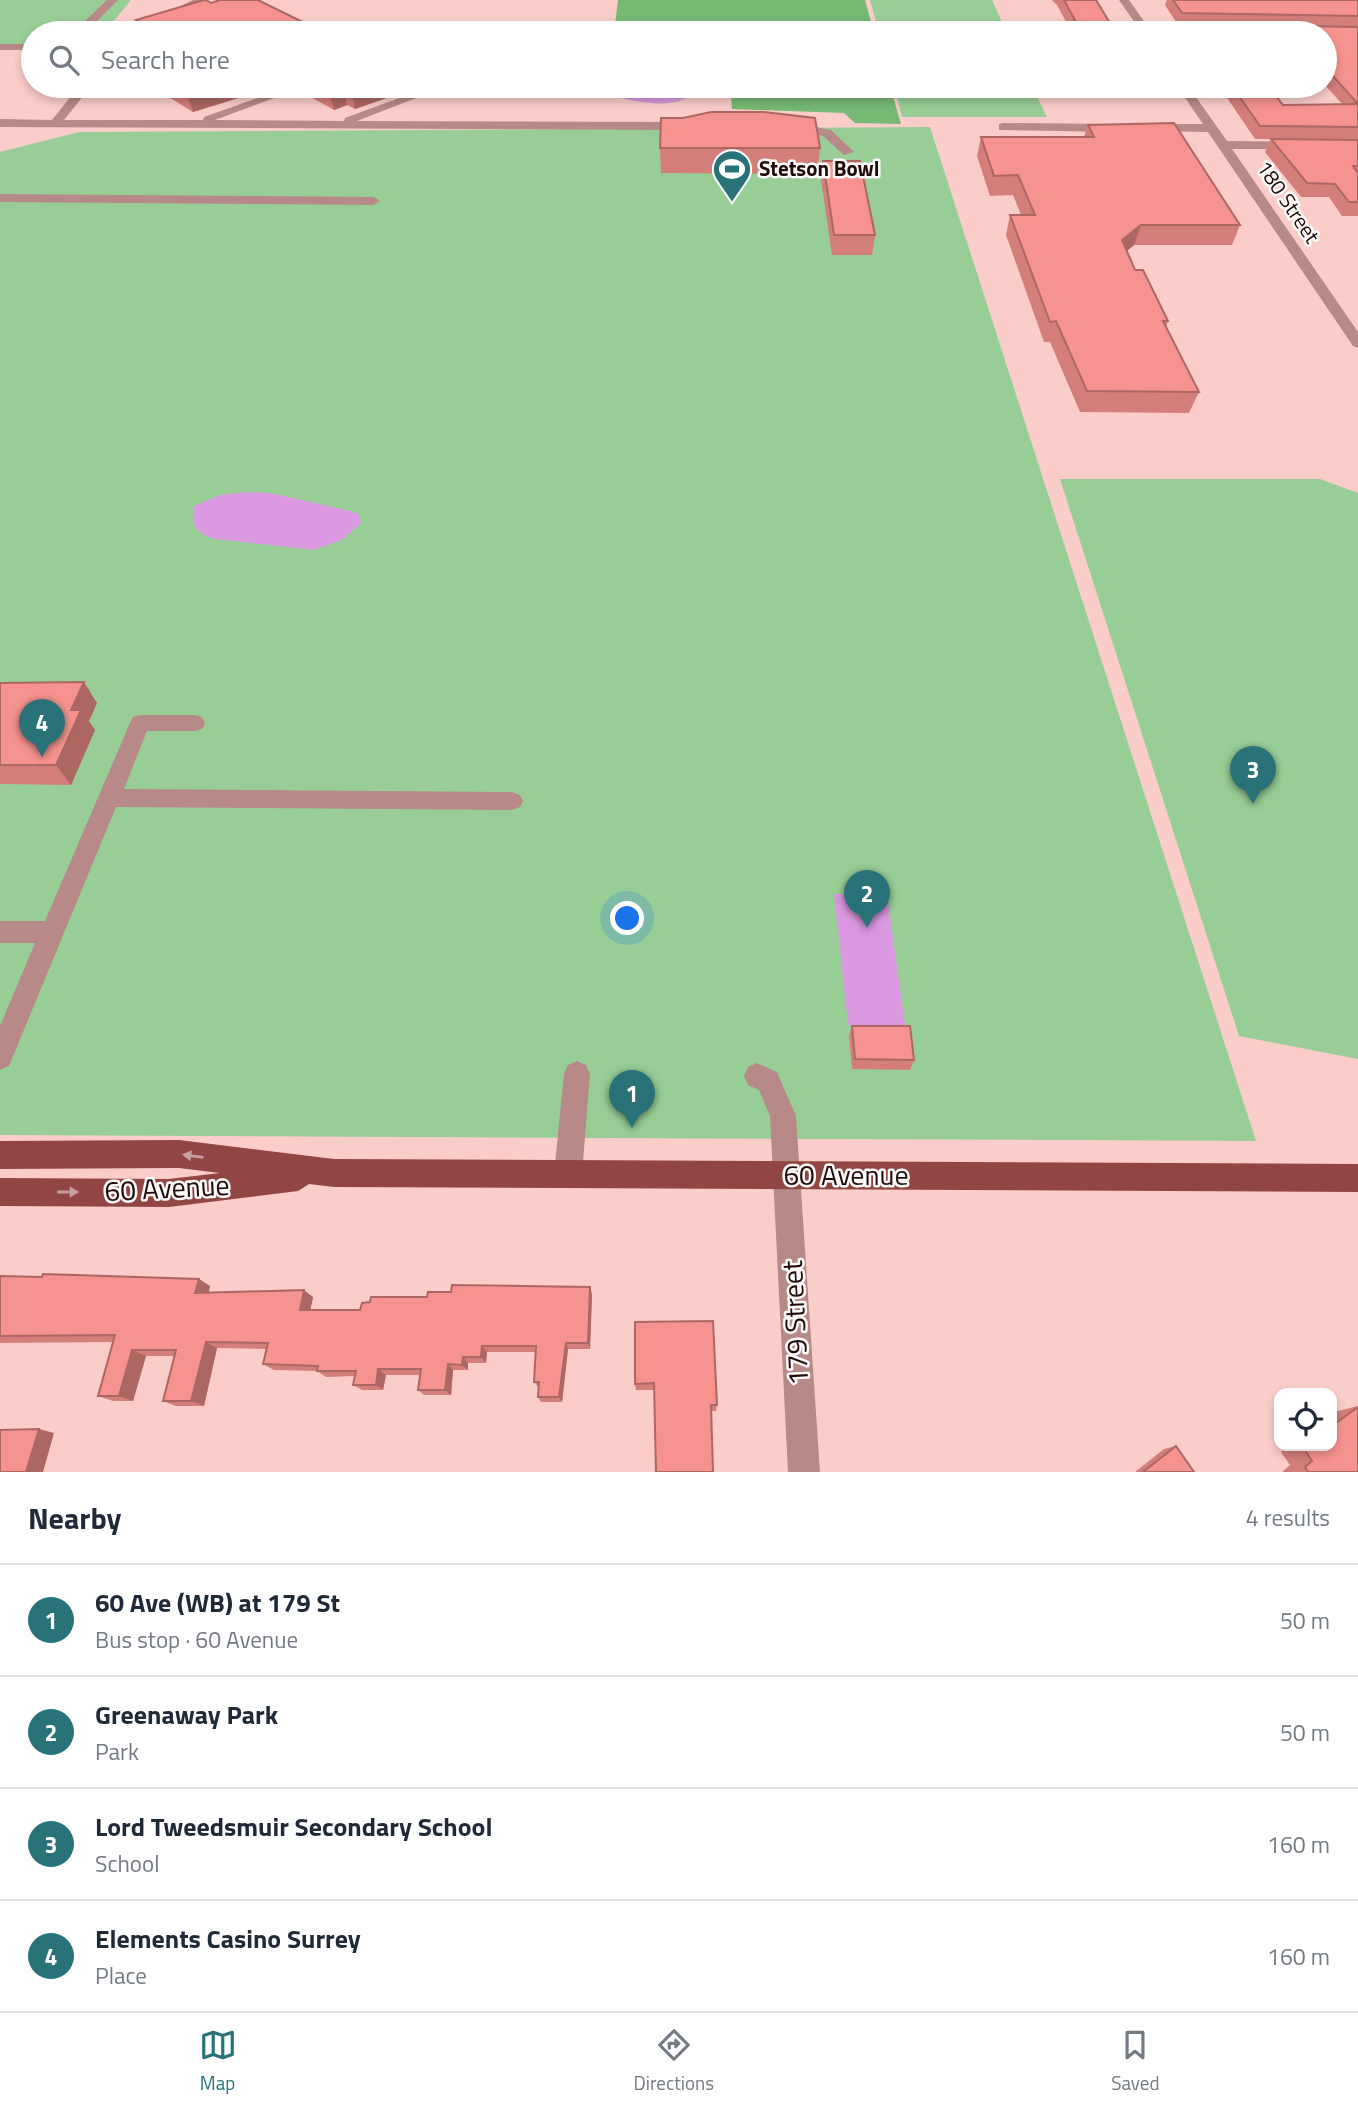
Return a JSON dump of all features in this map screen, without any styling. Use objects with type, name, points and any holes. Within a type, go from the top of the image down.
[{"type":"main road","name":"60 Avenue","points":[[0,1155],[180,1154],[334,1173],[1358,1178]]},
{"type":"main road","name":"60 Avenue","points":[[0,1192],[169,1193],[334,1173]]},
{"type":"street","points":[[91,21],[113,0]]},
{"type":"street","points":[[157,21],[201,0]]},
{"type":"street","points":[[1124,0],[1138,21]]},
{"type":"street","points":[[0,47],[21,47]]},
{"type":"street","points":[[55,124],[76,98]]},
{"type":"street","points":[[192,125],[267,98]]},
{"type":"street","points":[[334,125],[409,98]]},
{"type":"street","name":"180 Street","points":[[1191,98],[1351,321],[1358,343]]},
{"type":"street","points":[[0,123],[702,126]]},
{"type":"street","points":[[772,126],[800,126],[827,133],[848,152]]},
{"type":"street","points":[[1003,127],[1128,128]]},
{"type":"street","points":[[1142,128],[1212,128]]},
{"type":"street","points":[[1223,145],[1317,146]]},
{"type":"street","points":[[0,198],[374,201]]},
{"type":"street","points":[[0,1057],[50,932],[78,878],[140,723],[195,723]]},
{"type":"street","points":[[109,798],[512,801]]},
{"type":"street","points":[[0,932],[50,932]]},
{"type":"street","points":[[568,1174],[577,1074]]},
{"type":"street","name":"179 Street","points":[[757,1076],[768,1081],[781,1110],[804,1472]]},
{"type":"green space","points":[[0,0],[131,0],[114,21],[21,21],[21,45],[0,45]]},
{"type":"green space","points":[[618,0],[865,0],[871,21],[615,21]]},
{"type":"green space","points":[[870,0],[992,0],[1002,21],[876,21]]},
{"type":"green space","points":[[731,98],[893,98],[901,124],[855,123],[844,113],[732,109]]},
{"type":"green space","points":[[897,98],[1038,98],[1047,117],[902,117]]},
{"type":"green space","points":[[930,127],[1256,1141],[0,1135],[0,152],[79,132]]},
{"type":"green space","points":[[1060,479],[1320,479],[1358,493],[1358,1059],[1239,1036]]},
{"type":"shaded area","points":[[625,98],[687,98],[671,103]]},
{"type":"shaded area","points":[[270,493],[350,511],[358,514],[361,523],[342,540],[314,550],[215,539],[199,532],[193,519],[194,506],[220,495]]},
{"type":"shaded area","points":[[834,894],[887,894],[905,1025],[848,1025]]},
{"type":"building","points":[[204,0],[211,3],[220,0],[258,0],[301,21],[138,21]]},
{"type":"building","points":[[1064,0],[1096,0],[1109,21],[1075,21]]},
{"type":"building","points":[[1173,0],[1358,0],[1358,16],[1182,13]]},
{"type":"building","points":[[1337,27],[1358,27],[1358,104],[1337,80]]},
{"type":"building","points":[[1240,98],[1277,98],[1283,105],[1358,104],[1358,127],[1260,126]]},
{"type":"building","points":[[711,112],[764,112],[815,118],[820,148],[660,148],[661,118],[683,118]]},
{"type":"building","points":[[1174,123],[1240,225],[1141,225],[1122,240],[1135,270],[1143,270],[1168,321],[1163,321],[1199,392],[1087,391],[1056,321],[1050,322],[1010,215],[1035,215],[1018,175],[994,176],[981,137],[1094,137],[1088,125]]},
{"type":"building","points":[[1271,139],[1358,140],[1358,166],[1353,166],[1358,173],[1358,202],[1349,202],[1335,184],[1307,183]]},
{"type":"building","points":[[823,161],[860,161],[875,235],[834,235]]},
{"type":"building","points":[[84,682],[71,710],[81,710],[56,765],[0,765],[0,683]]},
{"type":"building","points":[[852,1026],[910,1026],[914,1060],[855,1059]]},
{"type":"building","points":[[43,1274],[199,1279],[195,1293],[304,1290],[300,1310],[360,1310],[362,1303],[370,1302],[371,1297],[427,1297],[428,1292],[451,1292],[452,1285],[590,1287],[588,1343],[566,1343],[559,1397],[538,1397],[539,1382],[534,1382],[536,1346],[482,1346],[481,1357],[463,1357],[462,1365],[448,1364],[445,1390],[418,1390],[421,1369],[378,1369],[376,1385],[353,1385],[356,1371],[317,1371],[318,1366],[263,1364],[268,1343],[206,1342],[191,1401],[163,1401],[176,1350],[132,1350],[119,1396],[98,1396],[115,1335],[0,1336],[0,1276],[42,1277]]},
{"type":"building","points":[[713,1321],[717,1405],[711,1405],[713,1472],[656,1472],[654,1383],[635,1384],[635,1322]]},
{"type":"building","points":[[1358,1407],[1358,1472],[1308,1472],[1305,1467],[1312,1461],[1306,1451],[1337,1451],[1337,1422]]},
{"type":"building","points":[[39,1429],[26,1472],[0,1472],[0,1430]]},
{"type":"building","points":[[1176,1446],[1194,1472],[1143,1472]]},
{"type":"place","name":"Stetson Bowl","points":[[732,203]]},
{"type":"place","name":"Elements Casino Surrey","points":[[42,757]]},
{"type":"place","name":"Lord Tweedsmuir Secondary School","points":[[1253,804]]},
{"type":"place","name":"Greenaway Park","points":[[867,928]]},
{"type":"place","name":"60 Ave (WB) at 179 St","points":[[632,1128]]}]
